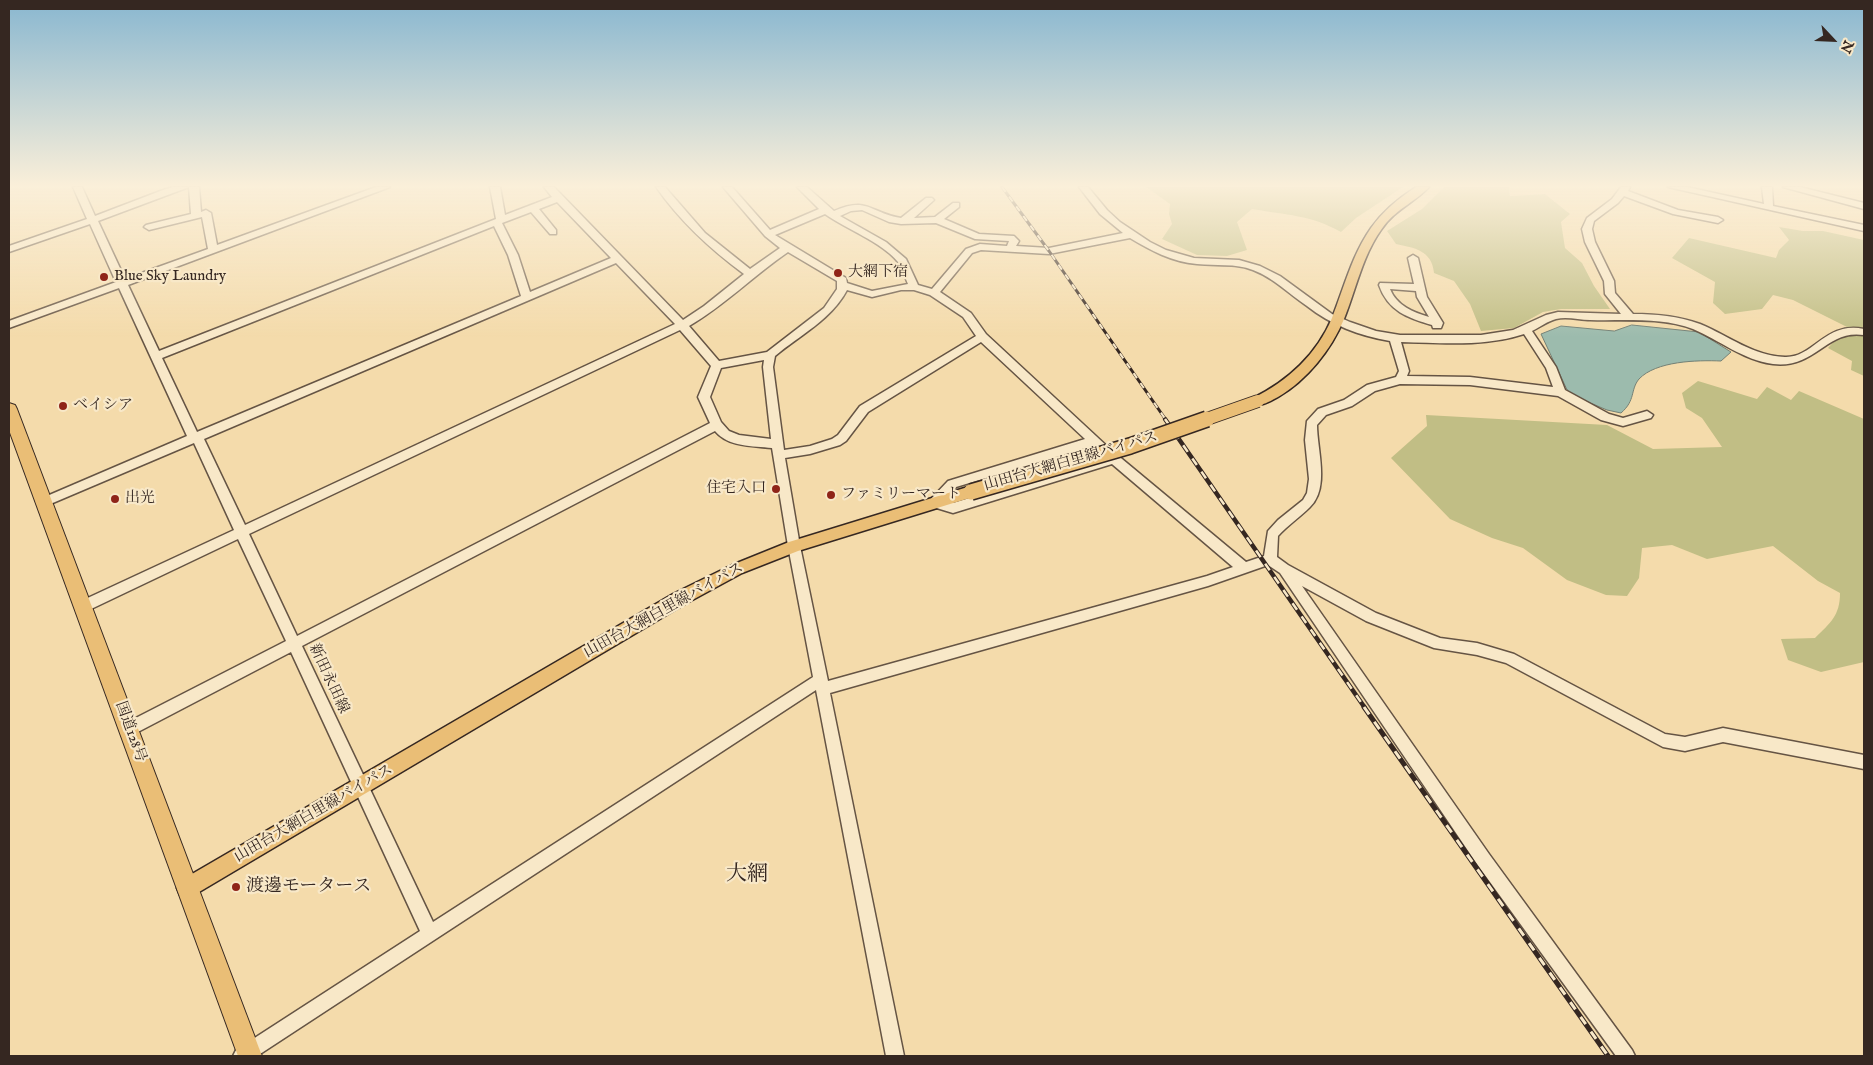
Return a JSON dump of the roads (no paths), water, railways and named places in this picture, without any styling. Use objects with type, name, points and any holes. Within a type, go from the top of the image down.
[{"type":"highway","name":"国道128号","points":[[9,411],[84,606],[247,1055]]},
{"type":"main road","name":"山田台大網白里線バイパス","points":[[187,888],[679,600],[737,569],[794,546],[1130,446],[1275,394],[1303,372],[1311,363],[1337,320],[1354,271],[1372,237]]},
{"type":"street","points":[[9,249],[45,237]]},
{"type":"street","name":"新田永田線","points":[[101,237],[430,934]]},
{"type":"street","points":[[210,237],[213,251]]},
{"type":"street","points":[[9,326],[252,237]]},
{"type":"street","points":[[156,356],[459,237]]},
{"type":"street","points":[[505,237],[526,298]]},
{"type":"street","points":[[595,237],[717,365]]},
{"type":"street","points":[[702,237],[716,250],[750,274]]},
{"type":"street","points":[[717,365],[770,355],[816,320],[842,292],[844,285],[842,280],[787,248],[772,237]]},
{"type":"street","points":[[869,237],[883,244],[903,261],[914,287]]},
{"type":"street","points":[[977,237],[1011,238],[1014,241],[1011,247]]},
{"type":"street","points":[[934,293],[969,251],[980,246],[1048,251],[1121,237]]},
{"type":"street","points":[[1133,237],[1150,246],[1191,260],[1244,264],[1271,273],[1321,312],[1358,329],[1395,338],[1479,339],[1501,336],[1526,330],[1552,316],[1670,319],[1684,322],[1758,356],[1778,360],[1797,360],[1812,352],[1826,341],[1846,331],[1864,332]]},
{"type":"street","points":[[1588,237],[1609,281],[1610,294],[1630,317]]},
{"type":"street","points":[[84,606],[682,326],[719,302],[750,274],[787,248]]},
{"type":"street","points":[[1413,258],[1422,297],[1438,324],[1435,338]]},
{"type":"street","points":[[44,502],[617,259]]},
{"type":"street","points":[[844,285],[872,294],[901,287],[914,287],[934,293],[968,315],[982,337],[1094,441],[1245,569]]},
{"type":"street","points":[[1419,288],[1384,285],[1386,294],[1396,307],[1438,324]]},
{"type":"street","points":[[1526,330],[1551,367],[1560,392]]},
{"type":"street","points":[[717,365],[704,397],[717,425],[722,431],[731,437],[778,450],[810,450],[836,442],[842,438],[864,409],[982,337]]},
{"type":"street","points":[[1395,338],[1404,371],[1400,380]]},
{"type":"street","points":[[770,355],[768,367],[778,450],[794,546],[895,1056]]},
{"type":"street","points":[[1270,559],[1272,534],[1282,523],[1308,502],[1313,494],[1315,479],[1311,424],[1322,412],[1348,403],[1371,388],[1400,380],[1470,380],[1560,392],[1605,417],[1623,422],[1647,415]]},
{"type":"street","points":[[129,728],[294,645],[717,425]]},
{"type":"street","points":[[1094,441],[952,484],[934,503],[953,508],[1114,459]]},
{"type":"street","points":[[1270,559],[1283,569],[1371,617],[1439,644],[1477,649],[1509,658],[1663,740],[1685,744],[1723,736],[1864,762]]},
{"type":"street","points":[[247,1055],[430,934],[822,684],[1245,569],[1270,559]]},
{"type":"street","points":[[1283,569],[1483,859],[1626,1056]]},
{"type":"railway","points":[[1038,237],[1166,420]]},
{"type":"railway","points":[[1165,419],[1365,708]]},
{"type":"railway","points":[[1364,707],[1608,1056]]},
{"type":"place","name":"大網下宿","points":[[838,273]]},
{"type":"place","name":"Blue Sky Laundry","points":[[104,277]]},
{"type":"place","name":"ベイシア","points":[[63,406]]},
{"type":"place","name":"住宅入口","points":[[776,489]]},
{"type":"place","name":"ファミリーマート","points":[[831,495]]},
{"type":"place","name":"出光","points":[[115,499]]},
{"type":"place","name":"渡邊モータース","points":[[236,887]]},
{"type":"district","name":"大網","points":[[747,876]]}]
